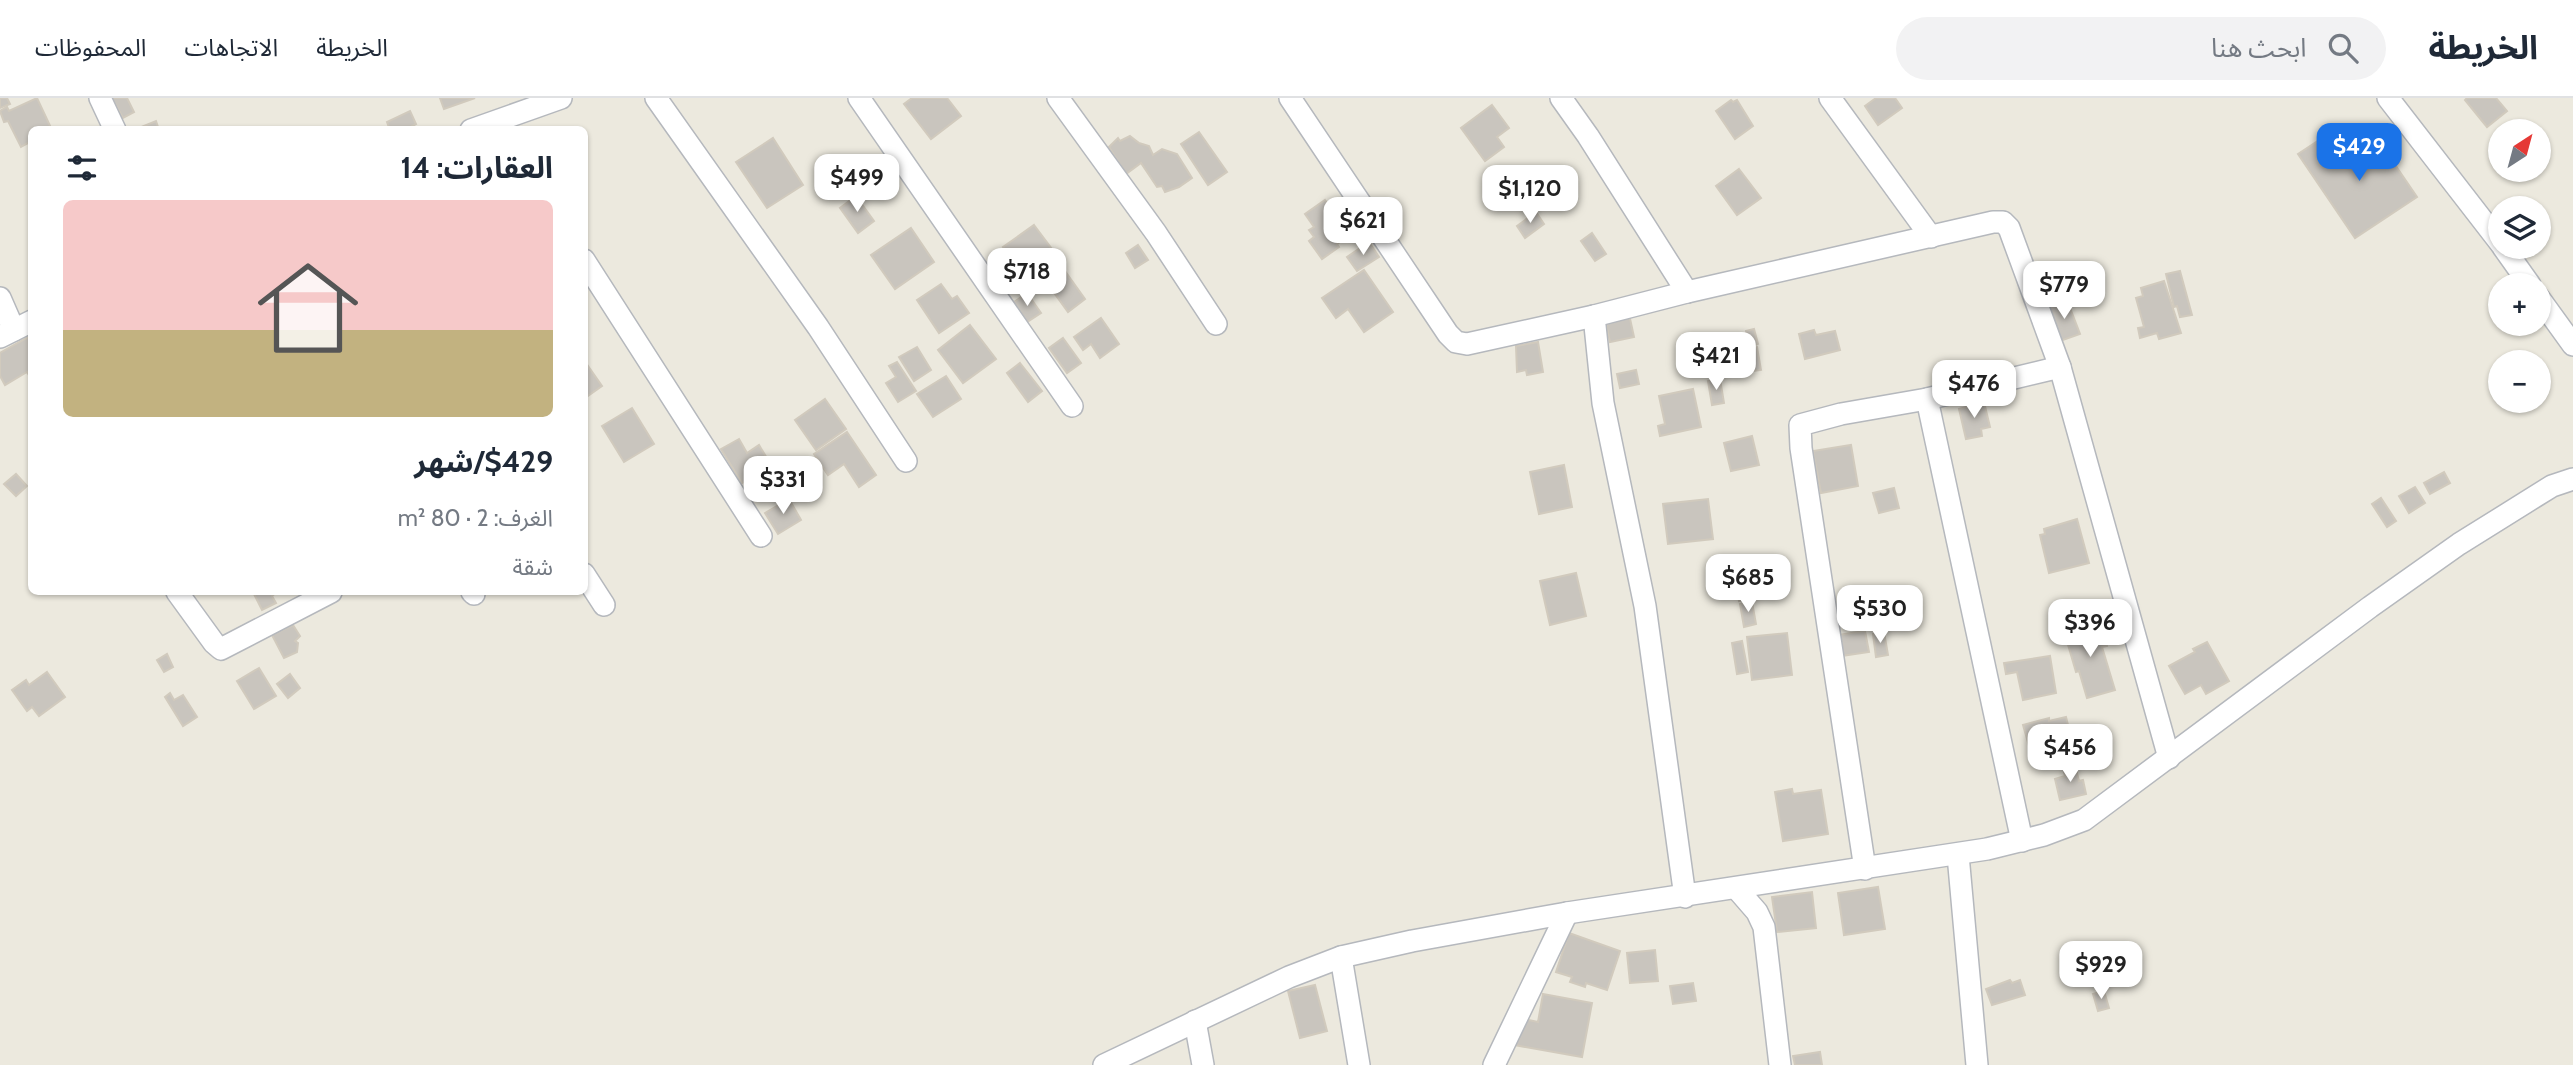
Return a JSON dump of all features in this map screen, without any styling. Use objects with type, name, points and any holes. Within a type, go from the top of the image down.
[{"type":"street","points":[[100,98],[113,126]]},
{"type":"street","points":[[489,126],[561,98]]},
{"type":"street","points":[[656,98],[818,327],[906,461]]},
{"type":"street","points":[[859,98],[1072,406]]},
{"type":"street","points":[[1058,98],[1156,233],[1216,324]]},
{"type":"street","points":[[1290,98],[1448,334],[1456,342],[1466,344],[1993,222],[2003,222],[2009,228],[2060,366],[2169,758]]},
{"type":"street","points":[[1561,98],[1687,292]]},
{"type":"street","points":[[1830,98],[1931,237]]},
{"type":"street","points":[[2388,98],[2488,227]]},
{"type":"street","points":[[588,266],[761,536]]},
{"type":"street","points":[[0,299],[15,329]]},
{"type":"street","points":[[2551,315],[2573,345]]},
{"type":"street","points":[[1594,316],[1604,403],[1645,607],[1685,897]]},
{"type":"street","points":[[1865,869],[1801,448],[1800,425],[1841,414],[1927,399],[2060,366]]},
{"type":"street","points":[[1927,399],[2022,841]]},
{"type":"street","points":[[1104,1065],[1289,977],[1341,957],[1567,913],[1958,855],[2044,835],[2084,820],[2448,552],[2536,495],[2573,479]]},
{"type":"street","points":[[588,579],[604,605]]},
{"type":"street","points":[[179,595],[221,649],[325,595]]},
{"type":"street","points":[[1958,855],[1977,1065]]},
{"type":"street","points":[[1737,889],[1757,912],[1764,928],[1780,1065]]},
{"type":"street","points":[[1493,1065],[1567,913]]},
{"type":"street","points":[[1341,957],[1359,1065]]},
{"type":"street","points":[[1195,1021],[1203,1065]]},
{"type":"building","points":[[0,98],[7,98],[10,104],[0,108]]},
{"type":"building","points":[[37,98],[50,126],[28,126],[28,143],[21,147],[0,111],[7,107],[9,111]]},
{"type":"building","points":[[112,98],[127,98],[134,112],[123,118]]},
{"type":"building","points":[[440,98],[475,98],[444,109]]},
{"type":"building","points":[[912,98],[947,98],[961,116],[931,139],[904,104]]},
{"type":"building","points":[[1876,98],[1895,98],[1902,108],[1878,125],[1865,106]]},
{"type":"building","points":[[2496,98],[2507,111],[2497,119],[2488,119],[2487,127],[2465,100]]},
{"type":"building","points":[[1731,100],[1737,100],[1753,126],[1735,139],[1716,111]]},
{"type":"building","points":[[1492,105],[1509,128],[1497,137],[1504,147],[1485,161],[1461,128]]},
{"type":"building","points":[[410,111],[416,124],[388,126],[387,122]]},
{"type":"building","points":[[156,121],[158,126],[144,126]]},
{"type":"building","points":[[1199,132],[1227,172],[1208,185],[1181,144]]},
{"type":"building","points":[[1130,136],[1149,146],[1153,155],[1162,149],[1177,154],[1192,178],[1165,192],[1162,186],[1157,187],[1141,163],[1126,174],[1109,147],[1118,138],[1120,141]]},
{"type":"building","points":[[2324,137],[2340,161],[2376,137],[2417,197],[2355,238],[2298,154]]},
{"type":"building","points":[[773,138],[803,185],[767,208],[736,162]]},
{"type":"building","points":[[1739,169],[1761,198],[1737,215],[1716,186]]},
{"type":"building","points":[[856,196],[874,221],[858,233],[840,208]]},
{"type":"building","points":[[1325,200],[1339,219],[1336,222],[1343,232],[1339,235],[1343,240],[1337,244],[1339,247],[1322,259],[1309,241],[1314,237],[1309,230],[1314,227],[1305,214]]},
{"type":"building","points":[[1536,212],[1544,224],[1525,238],[1517,226]]},
{"type":"building","points":[[1034,225],[1058,257],[1027,280],[1003,247]]},
{"type":"building","points":[[911,228],[934,262],[895,289],[871,255]]},
{"type":"building","points":[[1592,233],[1606,254],[1595,261],[1581,241]]},
{"type":"building","points":[[1369,242],[1379,257],[1357,271],[1347,257]]},
{"type":"building","points":[[1138,245],[1148,260],[1135,268],[1126,253]]},
{"type":"building","points":[[1364,270],[1393,312],[1364,332],[1348,309],[1336,318],[1322,298]]},
{"type":"building","points":[[1065,271],[1085,299],[1068,312],[1047,283]]},
{"type":"building","points":[[2180,271],[2192,315],[2180,317],[2177,306],[2174,307],[2166,274]]},
{"type":"building","points":[[2164,281],[2181,333],[2159,339],[2157,333],[2140,338],[2138,328],[2144,327],[2136,298],[2143,296],[2141,288]]},
{"type":"building","points":[[941,284],[952,299],[957,296],[969,313],[939,333],[917,300]]},
{"type":"building","points":[[1027,293],[1041,313],[1027,322],[1014,302]]},
{"type":"building","points":[[2067,300],[2080,334],[2060,341],[2048,307]]},
{"type":"building","points":[[1629,314],[1634,337],[1610,342],[1605,319]]},
{"type":"building","points":[[1101,318],[1119,344],[1100,358],[1091,344],[1083,350],[1074,337]]},
{"type":"building","points":[[970,325],[996,359],[963,383],[938,350]]},
{"type":"building","points":[[1754,329],[1758,344],[1750,347],[1746,331]]},
{"type":"building","points":[[1814,330],[1816,335],[1835,331],[1840,350],[1805,359],[1799,334]]},
{"type":"building","points":[[28,337],[28,374],[5,385],[0,376],[0,353]]},
{"type":"building","points":[[1063,338],[1081,363],[1067,373],[1049,348]]},
{"type":"building","points":[[1538,342],[1543,372],[1527,375],[1526,370],[1517,372],[1516,346]]},
{"type":"building","points":[[917,347],[931,370],[914,381],[899,357]]},
{"type":"building","points":[[1757,347],[1761,370],[1739,373],[1735,350]]},
{"type":"building","points":[[897,362],[916,391],[898,402],[886,383],[896,377],[889,366]]},
{"type":"building","points":[[1020,363],[1042,391],[1028,402],[1007,373]]},
{"type":"building","points":[[588,366],[602,386],[588,396]]},
{"type":"building","points":[[1636,370],[1639,384],[1620,388],[1617,374]]},
{"type":"building","points":[[946,376],[961,399],[933,417],[917,394]]},
{"type":"building","points":[[1720,379],[1724,403],[1712,405],[1708,381]]},
{"type":"building","points":[[1693,389],[1701,427],[1660,436],[1658,426],[1665,424],[1659,396]]},
{"type":"building","points":[[825,399],[846,429],[816,450],[795,420]]},
{"type":"building","points":[[1984,402],[1990,427],[1981,429],[1982,436],[1966,439],[1959,409]]},
{"type":"building","points":[[632,408],[654,444],[624,462],[602,426]]},
{"type":"building","points":[[847,432],[876,475],[859,487],[844,464],[828,475],[814,454]]},
{"type":"building","points":[[1752,436],[1759,465],[1731,471],[1724,443]]},
{"type":"building","points":[[739,439],[747,453],[759,445],[771,465],[742,483],[721,449]]},
{"type":"building","points":[[1851,445],[1858,486],[1821,493],[1813,451]]},
{"type":"building","points":[[1564,465],[1572,507],[1539,514],[1530,472]]},
{"type":"building","points":[[2444,472],[2450,483],[2430,494],[2424,483]]},
{"type":"building","points":[[16,474],[27,486],[16,496],[4,484]]},
{"type":"building","points":[[2415,487],[2425,503],[2409,513],[2399,496]]},
{"type":"building","points":[[1894,488],[1899,508],[1879,513],[1873,493]]},
{"type":"building","points":[[2381,498],[2396,521],[2387,527],[2372,504]]},
{"type":"building","points":[[789,499],[801,520],[778,534],[765,513]]},
{"type":"building","points":[[1708,499],[1713,539],[1668,544],[1663,504]]},
{"type":"building","points":[[2077,519],[2089,563],[2049,573],[2040,535],[2045,534],[2044,529]]},
{"type":"building","points":[[1768,567],[1774,588],[1761,590],[1763,597],[1739,601],[1738,594],[1742,593],[1738,572]]},
{"type":"building","points":[[1576,573],[1586,616],[1550,625],[1540,581]]},
{"type":"building","points":[[254,595],[273,595],[276,603],[262,610]]},
{"type":"building","points":[[1752,602],[1756,624],[1744,627],[1740,604]]},
{"type":"building","points":[[2101,623],[2107,646],[2102,647],[2115,690],[2087,698],[2064,631]]},
{"type":"building","points":[[293,625],[300,636],[295,641],[298,643],[297,652],[284,658],[272,635]]},
{"type":"building","points":[[1865,631],[1869,652],[1841,656],[1838,635]]},
{"type":"building","points":[[1884,632],[1888,655],[1876,657],[1873,634]]},
{"type":"building","points":[[1787,633],[1792,675],[1752,680],[1747,637]]},
{"type":"building","points":[[1742,641],[1748,672],[1737,674],[1732,643]]},
{"type":"building","points":[[2207,642],[2229,681],[2206,694],[2201,685],[2185,694],[2169,666]]},
{"type":"building","points":[[167,654],[173,667],[164,672],[157,660]]},
{"type":"building","points":[[2050,656],[2056,693],[2023,700],[2017,672],[2006,674],[2004,663]]},
{"type":"building","points":[[259,668],[276,696],[254,709],[237,681]]},
{"type":"building","points":[[47,672],[65,697],[39,716],[32,707],[27,711],[12,690],[26,680],[29,685]]},
{"type":"building","points":[[290,674],[300,688],[288,698],[277,684]]},
{"type":"building","points":[[170,693],[174,700],[183,695],[197,717],[183,726],[165,697]]},
{"type":"building","points":[[2066,717],[2073,745],[2043,756],[2040,743],[2029,746],[2023,725],[2049,718],[2049,721]]},
{"type":"building","points":[[2073,752],[2075,761],[2056,765],[2054,755]]},
{"type":"building","points":[[2075,765],[2079,781],[2083,780],[2086,794],[2060,800],[2055,779],[2065,776],[2063,768]]},
{"type":"building","points":[[1792,789],[1793,794],[1821,790],[1828,834],[1783,841],[1775,792]]},
{"type":"building","points":[[1878,887],[1885,929],[1844,935],[1838,893]]},
{"type":"building","points":[[1812,892],[1816,928],[1777,932],[1772,897]]},
{"type":"building","points":[[1569,933],[1620,951],[1607,990],[1586,983],[1585,987],[1570,982],[1572,977],[1556,972]]},
{"type":"building","points":[[1655,950],[1658,981],[1630,983],[1627,953]]},
{"type":"building","points":[[2010,980],[2012,983],[2020,980],[2025,995],[1992,1005],[1986,989]]},
{"type":"building","points":[[1693,983],[1696,1001],[1673,1004],[1670,986]]},
{"type":"building","points":[[1315,985],[1327,1031],[1300,1038],[1288,991]]},
{"type":"building","points":[[2104,991],[2109,1008],[2098,1011],[2093,994]]},
{"type":"building","points":[[1543,994],[1592,1003],[1582,1057],[1514,1045],[1519,1018],[1538,1022]]},
{"type":"building","points":[[1820,1052],[1822,1065],[1795,1065],[1793,1056]]}]
